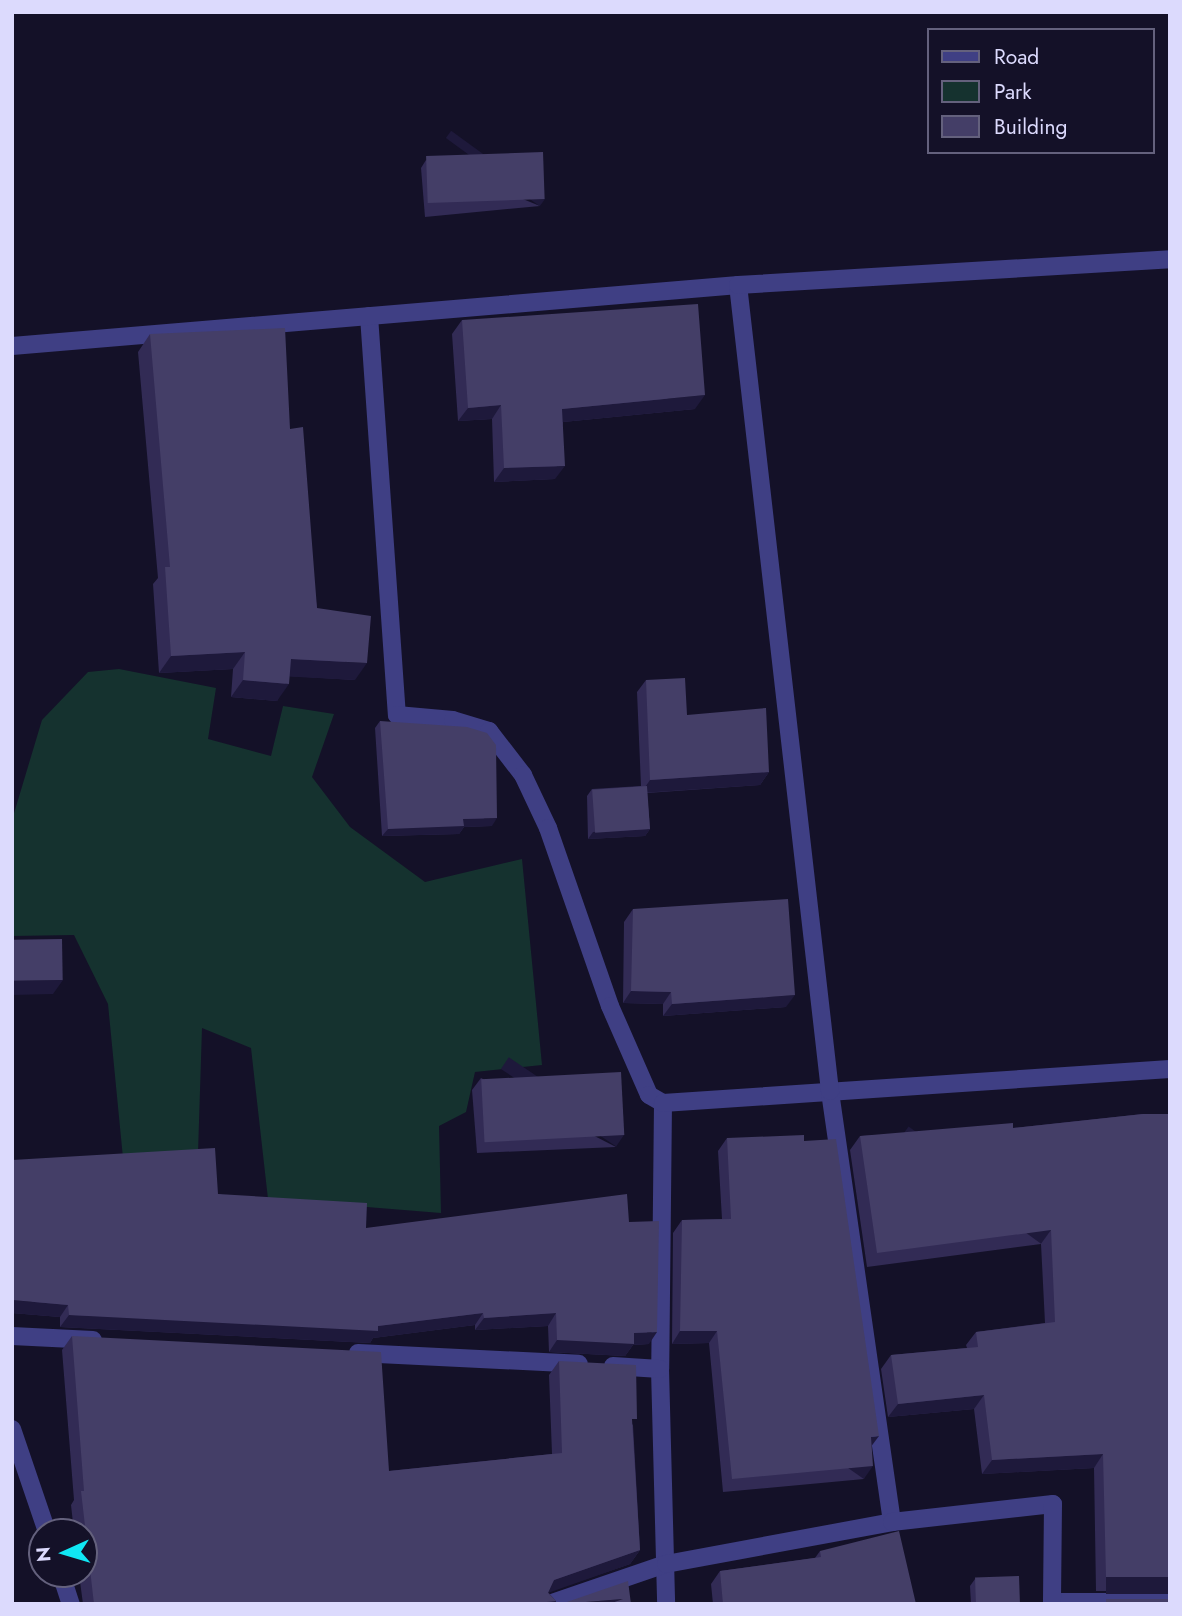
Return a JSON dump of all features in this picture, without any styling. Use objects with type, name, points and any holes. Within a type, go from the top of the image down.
[{"type":"street","points":[[12,346],[738,285],[1170,259]]},
{"type":"street","points":[[738,285],[830,1091],[892,1522]]},
{"type":"street","points":[[369,316],[397,715],[453,720],[488,731],[523,775],[548,828],[610,1006],[649,1095],[663,1103],[1170,1069]]},
{"type":"street","points":[[663,1103],[660,1368],[666,1604]]},
{"type":"street","points":[[12,1336],[109,1340]]},
{"type":"street","points":[[343,1352],[660,1368]]},
{"type":"street","points":[[12,1429],[42,1518]]},
{"type":"street","points":[[549,1604],[666,1564],[892,1522],[1053,1504],[1052,1603],[1170,1602]]},
{"type":"green space","points":[[119,669],[216,688],[208,739],[271,756],[283,706],[334,714],[312,777],[350,827],[425,882],[522,859],[542,1065],[475,1072],[466,1112],[439,1126],[441,1213],[268,1199],[251,1048],[202,1028],[198,1153],[123,1158],[108,1004],[74,935],[12,936],[12,820],[42,720],[88,672]]},
{"type":"building","points":[[543,152],[545,199],[428,203],[426,156]]},
{"type":"building","points":[[698,304],[705,395],[562,409],[565,466],[504,468],[501,405],[468,408],[462,320]]},
{"type":"building","points":[[285,328],[290,429],[303,427],[317,608],[371,616],[367,663],[291,659],[289,684],[243,680],[245,652],[171,656],[165,567],[170,567],[150,334]]},
{"type":"building","points":[[685,678],[687,715],[766,708],[769,772],[650,780],[646,680]]},
{"type":"building","points":[[380,721],[467,727],[487,733],[496,745],[497,818],[463,819],[464,826],[388,829]]},
{"type":"building","points":[[647,786],[650,829],[595,833],[592,790]]},
{"type":"building","points":[[788,899],[795,995],[672,1004],[671,992],[631,991],[633,909]]},
{"type":"building","points":[[62,939],[63,980],[13,981],[12,940]]},
{"type":"building","points":[[621,1072],[624,1135],[484,1142],[481,1079]]},
{"type":"building","points":[[1143,1114],[1170,1114],[1170,1577],[1106,1577],[1103,1454],[992,1460],[984,1395],[898,1404],[891,1355],[978,1347],[976,1332],[1055,1322],[1051,1230],[877,1253],[860,1136],[1013,1123],[1013,1128]]},
{"type":"building","points":[[804,1135],[804,1141],[836,1139],[879,1436],[871,1437],[873,1466],[732,1479],[717,1331],[680,1331],[682,1220],[731,1219],[727,1138]]},
{"type":"building","points":[[215,1148],[218,1194],[367,1203],[366,1228],[627,1194],[629,1222],[659,1221],[657,1332],[634,1333],[634,1344],[557,1340],[556,1313],[484,1318],[483,1313],[378,1326],[378,1331],[69,1315],[68,1305],[12,1300],[12,1160]]},
{"type":"building","points":[[72,1336],[381,1352],[389,1471],[562,1453],[559,1361],[636,1365],[637,1419],[632,1419],[640,1550],[554,1580],[548,1593],[556,1601],[527,1604],[94,1604],[92,1588],[98,1588],[98,1518],[84,1518],[81,1491],[84,1491]]},
{"type":"building","points":[[899,1531],[916,1604],[723,1604],[720,1571],[821,1557],[820,1551]]},
{"type":"building","points":[[1019,1576],[1020,1604],[976,1604],[975,1578]]},
{"type":"building","points":[[628,1581],[631,1604],[609,1604],[623,1599],[561,1604]]},
{"type":"building","points":[[1106,1599],[1170,1599],[1170,1604],[1106,1604]]}]
